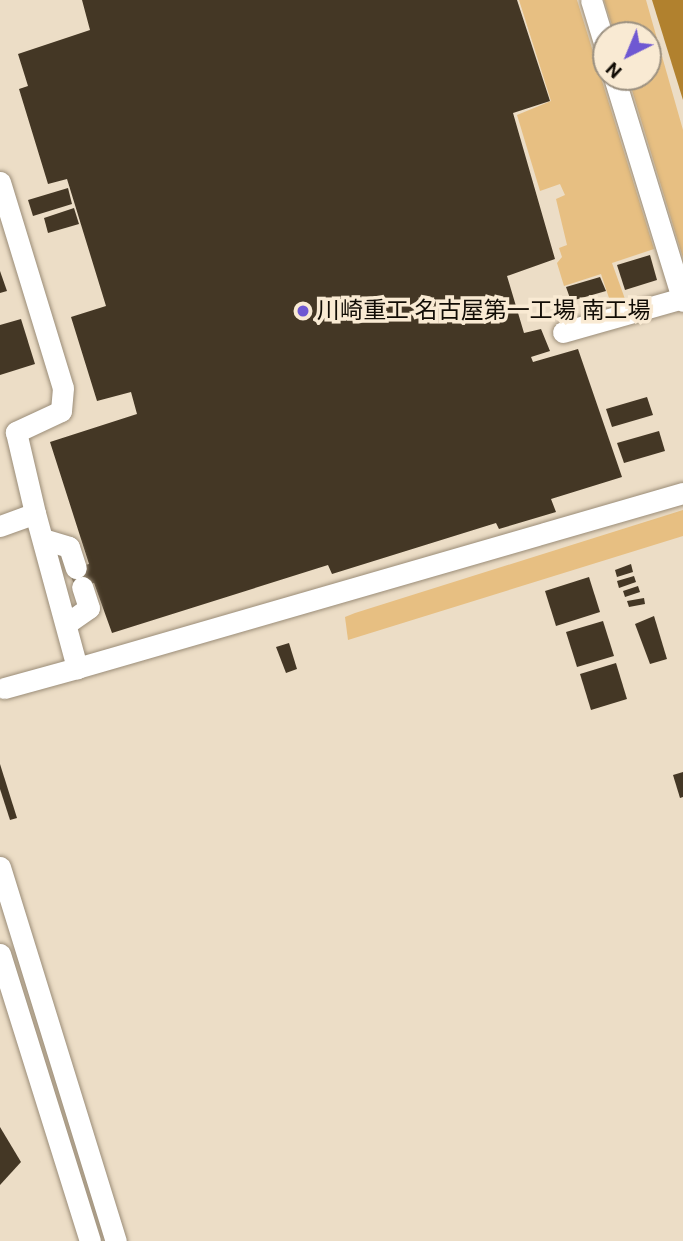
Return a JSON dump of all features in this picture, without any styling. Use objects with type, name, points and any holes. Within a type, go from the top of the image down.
[{"type":"street","points":[[591,0],[597,21]]},
{"type":"street","points":[[563,332],[683,300],[618,91]]},
{"type":"street","points":[[0,182],[63,388],[61,411],[16,432],[77,668]]},
{"type":"street","points":[[4,688],[683,493]]},
{"type":"street","points":[[0,526],[35,513]]},
{"type":"street","points":[[43,539],[69,547],[89,608],[66,624]]},
{"type":"street","points":[[0,867],[116,1241]]},
{"type":"street","points":[[0,954],[90,1241]]},
{"type":"shaded area","points":[[519,0],[577,0],[592,49],[592,91],[605,91],[654,249],[612,263],[625,299],[611,304],[601,274],[564,286],[557,263],[562,257],[559,248],[567,245],[556,199],[565,195],[560,184],[540,191],[517,115],[551,101]]},
{"type":"shaded area","points":[[604,0],[646,0],[652,21],[611,21]]},
{"type":"shaded area","points":[[652,0],[683,0],[683,100],[662,32],[662,21],[659,21]]},
{"type":"shaded area","points":[[662,56],[683,130],[683,258],[632,91],[662,91]]},
{"type":"shaded area","points":[[683,510],[683,536],[348,640],[345,617],[355,613]]},
{"type":"building","name":"川崎重工 名古屋第一工場 南工場","points":[[82,0],[517,0],[550,101],[513,113],[555,259],[507,276],[524,333],[541,329],[550,351],[531,357],[533,362],[578,349],[622,477],[551,499],[556,512],[499,529],[496,523],[332,574],[328,565],[112,633],[94,583],[76,588],[68,570],[89,564],[50,442],[137,414],[131,392],[97,401],[71,317],[106,306],[67,179],[48,184],[19,89],[28,86],[18,54],[90,30]]},
{"type":"building","points":[[68,188],[72,204],[33,216],[28,200]]},
{"type":"building","points":[[74,208],[79,224],[48,233],[44,218]]},
{"type":"building","points":[[650,255],[657,280],[625,290],[617,265]]},
{"type":"building","points":[[0,271],[7,291],[0,293]]},
{"type":"building","points":[[600,277],[606,291],[571,301],[566,287]]},
{"type":"building","points":[[21,319],[35,364],[0,375],[0,325]]},
{"type":"building","points":[[647,397],[653,415],[612,427],[606,409]]},
{"type":"building","points":[[659,431],[665,451],[624,463],[617,443]]},
{"type":"building","points":[[631,564],[633,572],[617,577],[615,570]]},
{"type":"building","points":[[634,576],[636,582],[619,588],[617,581]]},
{"type":"building","points":[[589,577],[600,612],[556,626],[545,591]]},
{"type":"building","points":[[638,586],[640,592],[625,597],[623,591]]},
{"type":"building","points":[[644,598],[645,604],[629,607],[627,601]]},
{"type":"building","points":[[654,616],[667,659],[650,664],[635,624]]},
{"type":"building","points":[[603,621],[614,656],[577,667],[566,632]]},
{"type":"building","points":[[289,643],[297,669],[286,673],[276,647]]},
{"type":"building","points":[[616,663],[627,699],[591,710],[580,674]]},
{"type":"building","points":[[0,764],[17,818],[10,820],[0,789]]},
{"type":"building","points":[[683,772],[683,797],[680,798],[673,775]]},
{"type":"building","points":[[0,1127],[21,1162],[0,1185]]},
{"type":"place","name":"川崎重工 名古屋第一工場 南工場","points":[[303,311]]}]
